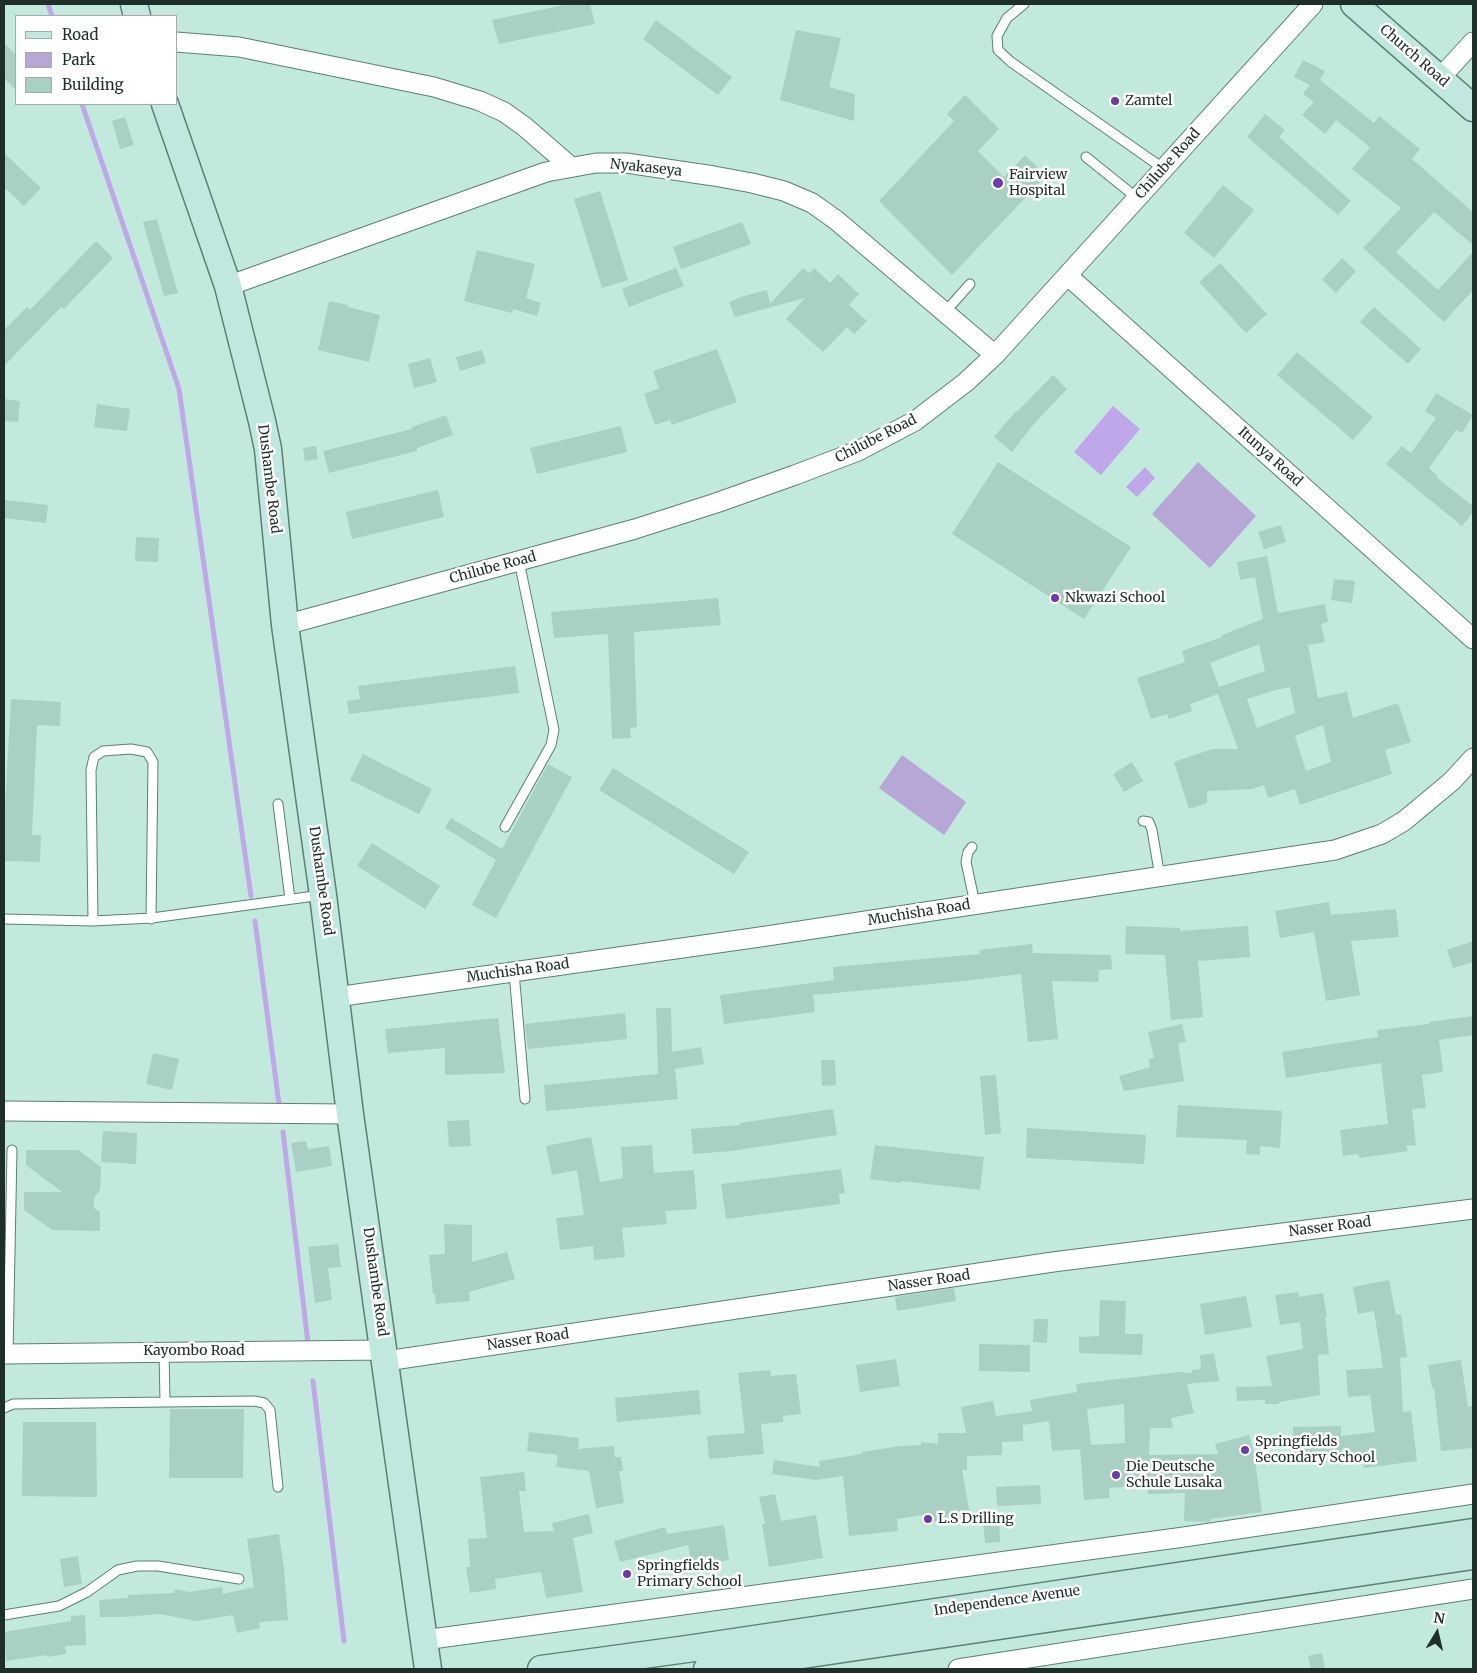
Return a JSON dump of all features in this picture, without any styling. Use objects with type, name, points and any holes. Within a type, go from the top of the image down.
[{"type":"main road","name":"Church Road","points":[[1354,4],[1473,108]]},
{"type":"main road","name":"Dushambe Road","points":[[165,105],[228,286],[268,449],[285,625],[323,895],[350,1114],[428,1669]]},
{"type":"main road","name":"Independence Avenue","points":[[707,1669],[1473,1532]]},
{"type":"main road","name":"Independence Avenue","points":[[541,1669],[687,1649],[813,1651],[1473,1556]]},
{"type":"street","name":"Chilube Road","points":[[285,625],[635,529],[716,503],[858,451],[915,421],[966,382],[995,355],[1313,4]]},
{"type":"street","points":[[178,42],[239,47],[434,87],[480,101],[504,112],[525,127],[571,167]]},
{"type":"street","points":[[1440,78],[1473,42]]},
{"type":"street","name":"Nyakaseya","points":[[228,286],[546,172],[596,163],[626,163],[714,176],[784,191],[812,203],[836,220],[995,355]]},
{"type":"street","name":"Itunya Road","points":[[1068,276],[1473,639]]},
{"type":"street","name":"Muchisha Road","points":[[336,997],[1308,854],[1357,843],[1382,834],[1404,821],[1452,781],[1473,758]]},
{"type":"street","points":[[4,1111],[350,1114]]},
{"type":"street","name":"Nasser Road","points":[[385,1355],[1053,1262],[1473,1209]]},
{"type":"street","name":"Kayombo Road","points":[[6,1354],[164,1352],[385,1355]]},
{"type":"street","points":[[424,1640],[1164,1540],[1473,1494]]},
{"type":"street","points":[[958,1669],[1473,1589]]},
{"type":"lane","points":[[1024,4],[1007,18],[997,36],[998,50],[1011,62],[1164,169]]},
{"type":"lane","points":[[1086,157],[1137,198]]},
{"type":"lane","points":[[945,312],[970,284]]},
{"type":"lane","points":[[505,827],[551,745],[554,730],[519,561]]},
{"type":"lane","points":[[93,920],[91,770],[94,756],[103,752],[131,749],[148,752],[153,762],[152,918]]},
{"type":"lane","points":[[278,804],[290,899]]},
{"type":"lane","points":[[1143,821],[1149,822],[1152,830],[1160,877]]},
{"type":"lane","points":[[972,847],[968,852],[966,862],[975,904]]},
{"type":"lane","points":[[4,919],[93,920],[152,918],[323,895]]},
{"type":"lane","points":[[514,972],[525,1099]]},
{"type":"lane","points":[[6,1354],[12,1150]]},
{"type":"lane","points":[[164,1352],[165,1402]]},
{"type":"lane","points":[[4,1408],[13,1404],[254,1401],[264,1403],[270,1410],[278,1487]]},
{"type":"lane","points":[[4,1615],[59,1606],[87,1592],[118,1570],[137,1566],[158,1566],[239,1579]]},
{"type":"green space","points":[[1198,462],[1256,516],[1210,568],[1152,514]]},
{"type":"green space","points":[[902,755],[966,802],[944,835],[879,788]]},
{"type":"shaded area","points":[[1113,406],[1140,429],[1101,475],[1074,452]]},
{"type":"shaded area","points":[[1145,467],[1155,478],[1137,497],[1126,487]]},
{"type":"building","points":[[569,4],[590,4],[595,24],[499,44],[492,20]]},
{"type":"building","points":[[656,20],[732,77],[718,95],[643,39]]},
{"type":"building","points":[[796,30],[841,38],[829,87],[855,94],[854,121],[780,100]]},
{"type":"building","points":[[4,43],[15,54],[15,89],[4,78]]},
{"type":"building","points":[[1303,60],[1325,71],[1320,80],[1374,123],[1379,116],[1420,149],[1412,159],[1473,212],[1473,245],[1434,212],[1396,252],[1438,290],[1473,252],[1473,290],[1444,322],[1363,248],[1401,208],[1352,169],[1370,147],[1336,120],[1325,134],[1302,115],[1314,102],[1303,94],[1310,85],[1294,77]]},
{"type":"building","name":"Fairview Hospital","points":[[965,95],[999,129],[978,151],[1004,177],[1025,155],[1046,176],[952,275],[879,201],[954,121],[947,114]]},
{"type":"building","points":[[1265,114],[1285,130],[1279,137],[1351,201],[1338,215],[1247,137]]},
{"type":"building","points":[[125,117],[134,145],[120,149],[112,121]]},
{"type":"building","points":[[4,153],[41,188],[24,206],[4,187]]},
{"type":"building","points":[[1223,185],[1254,210],[1214,258],[1184,233]]},
{"type":"building","points":[[600,191],[628,280],[602,288],[574,199]]},
{"type":"building","points":[[157,219],[178,293],[164,296],[143,222]]},
{"type":"building","points":[[742,222],[751,244],[681,269],[673,247]]},
{"type":"building","points":[[96,241],[113,258],[64,309],[61,307],[4,366],[4,330],[27,307],[30,310]]},
{"type":"building","points":[[477,250],[535,264],[526,298],[541,303],[537,316],[513,309],[512,313],[464,301]]},
{"type":"building","points":[[1342,258],[1356,271],[1336,293],[1322,280]]},
{"type":"building","points":[[1220,263],[1267,314],[1246,333],[1199,282]]},
{"type":"building","points":[[676,268],[684,286],[629,307],[622,289]]},
{"type":"building","points":[[803,268],[809,273],[814,268],[830,283],[838,274],[859,294],[849,305],[867,321],[854,334],[847,327],[823,352],[786,319],[805,298],[735,317],[729,302],[767,290],[770,304]]},
{"type":"building","points":[[329,301],[380,315],[369,362],[318,350]]},
{"type":"building","points":[[1374,307],[1421,349],[1408,364],[1360,322]]},
{"type":"building","points":[[717,349],[737,402],[672,425],[670,420],[655,425],[644,394],[659,388],[653,371]]},
{"type":"building","points":[[482,350],[486,363],[460,371],[456,357]]},
{"type":"building","points":[[1297,352],[1373,417],[1353,440],[1277,375]]},
{"type":"building","points":[[430,358],[437,382],[414,388],[408,364]]},
{"type":"building","points":[[1053,375],[1067,389],[1033,425],[1012,452],[994,437],[1016,411]]},
{"type":"building","points":[[1436,393],[1473,415],[1462,433],[1456,430],[1429,468],[1438,476],[1436,477],[1473,506],[1473,512],[1462,526],[1386,464],[1402,446],[1411,453],[1436,418],[1425,411]]},
{"type":"building","points":[[4,399],[20,401],[18,422],[4,421]]},
{"type":"building","points":[[97,404],[130,409],[127,431],[94,427]]},
{"type":"building","points":[[446,415],[453,435],[417,448],[417,451],[329,473],[323,451],[412,429],[412,427]]},
{"type":"building","points":[[621,426],[627,452],[537,474],[530,448]]},
{"type":"building","points":[[316,446],[318,459],[305,461],[303,448]]},
{"type":"building","points":[[998,462],[1131,547],[1084,619],[952,534]]},
{"type":"building","points":[[438,490],[444,517],[352,539],[346,512]]},
{"type":"building","points":[[4,500],[48,505],[46,523],[4,518]]},
{"type":"building","points":[[1281,525],[1286,542],[1264,549],[1258,532]]},
{"type":"building","points":[[136,537],[159,538],[158,562],[135,561]]},
{"type":"building","points":[[1267,556],[1278,613],[1325,604],[1328,622],[1321,624],[1325,642],[1308,645],[1318,698],[1347,692],[1353,718],[1398,703],[1411,742],[1385,750],[1392,774],[1300,805],[1295,789],[1268,798],[1264,785],[1252,789],[1207,791],[1207,803],[1189,809],[1174,762],[1212,749],[1238,749],[1218,694],[1190,704],[1192,711],[1169,719],[1167,714],[1151,719],[1137,678],[1185,662],[1182,651],[1222,637],[1222,635],[1263,619],[1255,577],[1240,580],[1237,562]],"holes":[[[1259,644],[1265,671],[1219,687],[1210,663]],[[1290,687],[1295,713],[1257,728],[1247,699]],[[1323,725],[1331,762],[1306,771],[1295,736]]]},
{"type":"building","points":[[1334,579],[1355,581],[1352,603],[1331,600]]},
{"type":"building","points":[[718,598],[721,625],[634,632],[637,727],[630,728],[631,738],[612,739],[608,634],[554,638],[551,612]]},
{"type":"building","points":[[515,666],[519,693],[349,714],[347,701],[360,699],[358,686]]},
{"type":"building","points":[[11,699],[61,702],[60,726],[37,725],[32,835],[41,835],[40,862],[4,861],[4,824]]},
{"type":"building","points":[[363,754],[432,789],[419,814],[350,780]]},
{"type":"building","points":[[1132,762],[1143,781],[1124,792],[1113,774]]},
{"type":"building","points":[[548,764],[572,777],[496,918],[472,905],[496,860],[445,828],[451,818],[502,849]]},
{"type":"building","points":[[613,768],[749,852],[734,874],[599,790]]},
{"type":"building","points":[[372,843],[440,886],[425,909],[357,866]]},
{"type":"building","points":[[1329,902],[1331,915],[1396,909],[1399,937],[1351,941],[1360,995],[1326,1001],[1314,932],[1280,938],[1275,911]]},
{"type":"building","points":[[1126,926],[1180,928],[1180,931],[1248,926],[1250,957],[1198,961],[1203,1017],[1171,1020],[1165,955],[1125,954]]},
{"type":"building","points":[[1473,941],[1473,962],[1453,968],[1447,950]]},
{"type":"building","points":[[1032,944],[1033,953],[1111,955],[1112,969],[1099,970],[1098,982],[1052,981],[1058,1039],[1028,1042],[1021,974],[813,995],[815,1012],[724,1024],[720,995],[834,980],[833,967],[980,954],[979,950]]},
{"type":"building","points":[[656,1008],[671,1008],[672,1052],[701,1047],[704,1064],[675,1069],[678,1099],[546,1111],[544,1085],[658,1074]]},
{"type":"building","points":[[625,1013],[627,1039],[528,1049],[525,1024]]},
{"type":"building","points":[[1473,1016],[1473,1035],[1439,1040],[1443,1072],[1422,1075],[1426,1108],[1412,1109],[1416,1145],[1406,1146],[1408,1151],[1360,1158],[1358,1154],[1343,1156],[1340,1130],[1388,1124],[1381,1063],[1286,1078],[1282,1052],[1378,1037],[1377,1030],[1429,1024],[1429,1022]]},
{"type":"building","points":[[498,1018],[505,1073],[445,1075],[445,1048],[388,1053],[385,1029]]},
{"type":"building","points":[[1182,1024],[1186,1042],[1178,1043],[1184,1081],[1124,1091],[1119,1076],[1150,1067],[1149,1059],[1154,1058],[1148,1032]]},
{"type":"building","points":[[153,1053],[179,1059],[172,1090],[146,1084]]},
{"type":"building","points":[[821,1060],[835,1060],[836,1085],[822,1086]]},
{"type":"building","points":[[996,1075],[1001,1133],[985,1135],[980,1076]]},
{"type":"building","points":[[1178,1105],[1282,1111],[1280,1148],[1260,1146],[1260,1155],[1246,1154],[1247,1140],[1176,1137]]},
{"type":"building","points":[[833,1109],[837,1135],[731,1151],[693,1154],[691,1129],[740,1125],[740,1123]]},
{"type":"building","points":[[469,1120],[471,1146],[449,1147],[447,1121]]},
{"type":"building","points":[[1027,1128],[1146,1135],[1144,1164],[1026,1158]]},
{"type":"building","points":[[103,1131],[137,1133],[136,1164],[101,1162]]},
{"type":"building","points":[[591,1137],[600,1182],[623,1178],[621,1147],[652,1145],[654,1173],[694,1170],[697,1209],[665,1211],[667,1224],[622,1228],[625,1257],[594,1260],[593,1246],[560,1250],[556,1218],[584,1215],[577,1170],[552,1175],[546,1146]]},
{"type":"building","points":[[306,1141],[308,1149],[329,1146],[332,1166],[296,1172],[291,1143]]},
{"type":"building","points":[[875,1145],[984,1157],[980,1190],[870,1179]]},
{"type":"building","points":[[26,1150],[78,1150],[101,1167],[100,1190],[94,1198],[94,1208],[100,1212],[100,1231],[52,1230],[24,1210],[24,1192],[62,1192],[26,1165]]},
{"type":"building","points":[[841,1169],[845,1193],[839,1194],[840,1204],[726,1219],[721,1184]]},
{"type":"building","points":[[444,1224],[472,1225],[472,1262],[507,1252],[515,1279],[469,1292],[470,1301],[436,1304],[435,1294],[433,1294],[429,1255],[445,1254]]},
{"type":"building","points":[[338,1244],[341,1267],[328,1268],[332,1300],[315,1303],[308,1247]]},
{"type":"building","points":[[1389,1280],[1396,1315],[1401,1314],[1407,1357],[1400,1358],[1403,1412],[1411,1411],[1417,1461],[1364,1468],[1362,1453],[1293,1454],[1293,1427],[1341,1426],[1341,1436],[1375,1432],[1370,1395],[1348,1397],[1346,1370],[1383,1368],[1374,1311],[1358,1314],[1353,1287]]},
{"type":"building","points":[[954,1288],[956,1301],[897,1311],[895,1297]]},
{"type":"building","points":[[1298,1292],[1299,1297],[1323,1293],[1327,1317],[1325,1317],[1329,1354],[1318,1355],[1320,1395],[1279,1402],[1279,1404],[1265,1404],[1265,1400],[1237,1401],[1236,1387],[1272,1386],[1266,1356],[1303,1349],[1300,1322],[1280,1325],[1275,1295]]},
{"type":"building","points":[[1246,1296],[1252,1327],[1205,1335],[1200,1304]]},
{"type":"building","points":[[1100,1300],[1126,1301],[1125,1334],[1143,1334],[1142,1355],[1079,1353],[1079,1337],[1099,1336]]},
{"type":"building","points":[[1034,1319],[1048,1319],[1047,1343],[1033,1342]]},
{"type":"building","points":[[979,1344],[1030,1345],[1030,1372],[979,1371]]},
{"type":"building","points":[[1214,1353],[1219,1381],[1187,1384],[1194,1413],[1171,1418],[1173,1428],[1150,1428],[1149,1455],[1218,1454],[1215,1444],[1249,1435],[1256,1460],[1262,1512],[1210,1519],[1210,1522],[1184,1521],[1185,1493],[1148,1494],[1147,1485],[1109,1488],[1110,1498],[1084,1500],[1080,1449],[1052,1451],[1049,1421],[1023,1425],[1023,1441],[1002,1442],[1002,1455],[967,1456],[967,1470],[962,1470],[970,1515],[929,1522],[928,1514],[897,1519],[898,1531],[849,1536],[843,1476],[816,1480],[772,1474],[774,1460],[820,1467],[819,1461],[862,1454],[862,1452],[921,1445],[921,1442],[938,1444],[938,1433],[966,1433],[961,1407],[993,1401],[996,1416],[1032,1411],[1030,1400],[1077,1392],[1076,1384],[1179,1372],[1192,1373],[1192,1370],[1201,1369],[1200,1355]],"holes":[[[1124,1404],[1125,1443],[1091,1445],[1087,1409]]]},
{"type":"building","points":[[896,1359],[900,1386],[860,1392],[856,1365]]},
{"type":"building","points":[[1461,1360],[1468,1407],[1473,1406],[1473,1448],[1441,1451],[1434,1388],[1432,1388],[1428,1365]]},
{"type":"building","points":[[770,1370],[771,1376],[796,1374],[801,1414],[783,1416],[783,1422],[761,1424],[764,1454],[709,1459],[707,1436],[745,1433],[738,1373]]},
{"type":"building","points":[[699,1390],[701,1414],[617,1422],[615,1398]]},
{"type":"building","points":[[170,1409],[244,1409],[243,1478],[169,1478]]},
{"type":"building","points":[[23,1422],[96,1422],[97,1497],[22,1496]]},
{"type":"building","points":[[529,1432],[579,1438],[578,1449],[614,1446],[615,1457],[621,1457],[623,1471],[619,1471],[624,1503],[596,1508],[589,1471],[556,1467],[558,1455],[527,1451]]},
{"type":"building","points":[[524,1472],[526,1491],[519,1491],[524,1532],[554,1531],[552,1523],[589,1514],[593,1533],[573,1538],[583,1592],[546,1598],[541,1572],[495,1579],[496,1589],[470,1593],[466,1567],[470,1567],[468,1539],[487,1538],[480,1477]]},
{"type":"building","points":[[1040,1485],[1041,1504],[997,1506],[996,1487]]},
{"type":"building","points":[[775,1494],[781,1521],[816,1515],[823,1558],[769,1567],[762,1524],[765,1524],[759,1497]]},
{"type":"building","points":[[999,1518],[1000,1542],[985,1543],[983,1519]]},
{"type":"building","points":[[724,1525],[729,1560],[692,1566],[688,1545],[620,1562],[614,1541],[665,1527],[667,1534]]},
{"type":"building","points":[[279,1534],[288,1620],[259,1622],[260,1628],[237,1633],[233,1615],[196,1621],[160,1614],[100,1617],[99,1600],[128,1598],[128,1595],[174,1593],[175,1589],[189,1592],[222,1587],[223,1594],[254,1587],[247,1539]]},
{"type":"building","points":[[78,1556],[82,1584],[64,1587],[60,1559]]},
{"type":"building","points":[[85,1615],[86,1645],[65,1646],[66,1654],[6,1661],[4,1632],[71,1621],[71,1616]]},
{"type":"building","points":[[1322,1653],[1325,1669],[1311,1669],[1308,1656]]},
{"type":"waterway","points":[[48,4],[52,15]]},
{"type":"waterway","points":[[82,105],[179,389],[251,896]]},
{"type":"waterway","points":[[255,921],[279,1104]]},
{"type":"waterway","points":[[283,1132],[308,1343]]},
{"type":"waterway","points":[[313,1381],[344,1641]]},
{"type":"place","name":"Zamtel","points":[[1115,101]]},
{"type":"place","name":"Fairview Hospital","points":[[998,183]]},
{"type":"place","name":"Nkwazi School","points":[[1055,598]]},
{"type":"place","name":"Springfields Secondary School","points":[[1245,1450]]},
{"type":"place","name":"Die Deutsche Schule Lusaka","points":[[1116,1475]]},
{"type":"place","name":"L.S Drilling","points":[[928,1519]]},
{"type":"place","name":"Springfields Primary School","points":[[627,1574]]}]
